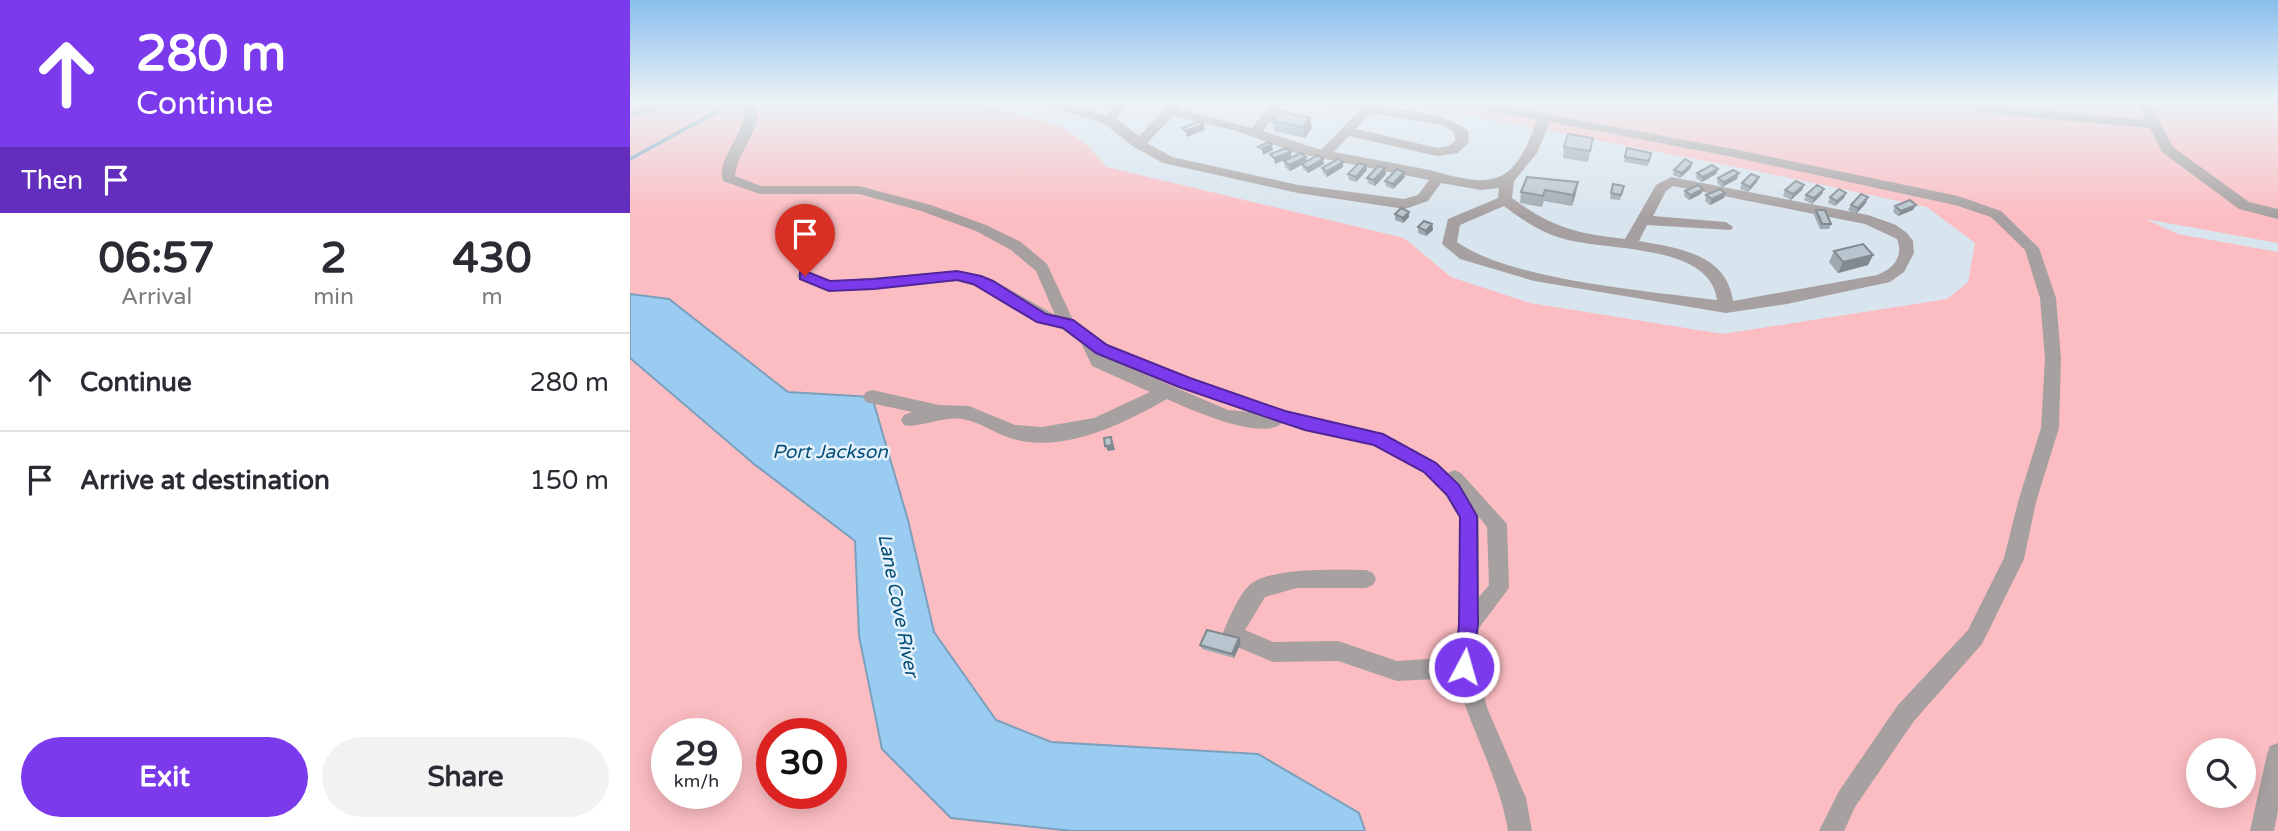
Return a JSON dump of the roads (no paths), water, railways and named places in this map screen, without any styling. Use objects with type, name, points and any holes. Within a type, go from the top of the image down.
[{"type":"street","points":[[742,140],[728,167],[728,178],[760,190],[859,190],[926,208],[981,228],[1016,246],[1042,268],[1068,324]]},
{"type":"street","points":[[1135,140],[1161,157],[1183,164],[1308,191],[1372,197],[1394,204],[1405,204],[1423,198],[1437,179]]},
{"type":"street","points":[[1139,144],[1143,140]]},
{"type":"street","points":[[1270,140],[1323,155],[1430,174],[1437,179],[1491,186],[1507,180],[1527,158],[1535,140]]},
{"type":"street","points":[[1323,155],[1338,140]]},
{"type":"street","points":[[1384,140],[1437,152],[1453,150],[1462,140]]},
{"type":"street","points":[[1664,140],[1958,201],[1996,214],[2032,248],[2048,298],[2053,358],[2050,428],[2027,502],[2014,559],[1975,637],[1906,713],[1847,799],[1831,831]]},
{"type":"street","points":[[2162,140],[2167,149],[2244,206],[2278,214]]},
{"type":"street","points":[[1505,200],[1507,180]]},
{"type":"street","points":[[1505,200],[1453,222],[1449,243],[1453,249],[1488,263],[1555,281],[1726,307],[1767,303],[1887,277],[1908,254],[1902,236],[1868,220],[1679,181],[1671,181],[1661,188],[1629,245]]},
{"type":"street","points":[[1505,200],[1531,219],[1566,236],[1629,245],[1691,259],[1716,272],[1724,284],[1726,307]]},
{"type":"street","points":[[1644,220],[1726,227]]},
{"type":"street","points":[[805,276],[829,286],[957,276],[988,284],[1042,318],[1068,324],[1102,349],[1185,383],[1305,424]]},
{"type":"street","points":[[1088,339],[1098,362],[1226,417],[1305,424],[1377,439],[1441,464],[1497,524],[1499,588],[1469,624]]},
{"type":"street","points":[[872,397],[933,410],[978,415],[1000,428],[1023,434],[1058,433],[1096,424],[1134,410],[1166,391]]},
{"type":"street","points":[[911,420],[933,410]]},
{"type":"street","points":[[1377,439],[1430,467],[1453,490],[1469,516],[1469,624],[1464,667],[1477,711],[1514,798],[1520,831]]},
{"type":"street","points":[[1366,579],[1297,579],[1258,590],[1232,635],[1273,652],[1339,651],[1397,671],[1464,667]]},
{"type":"street","points":[[2262,831],[2278,754]]},
{"type":"water","name":"Port Jackson","points":[[630,294],[669,299],[788,392],[872,397],[908,520],[934,632],[996,720],[1051,742],[1258,754],[1359,813],[1365,831],[1072,831],[951,818],[882,749],[859,636],[855,541],[754,464],[630,358]]},
{"type":"waterway","points":[[630,159],[665,140]]},
{"type":"water label","name":"Lane Cove River","points":[[899,605]]}]
